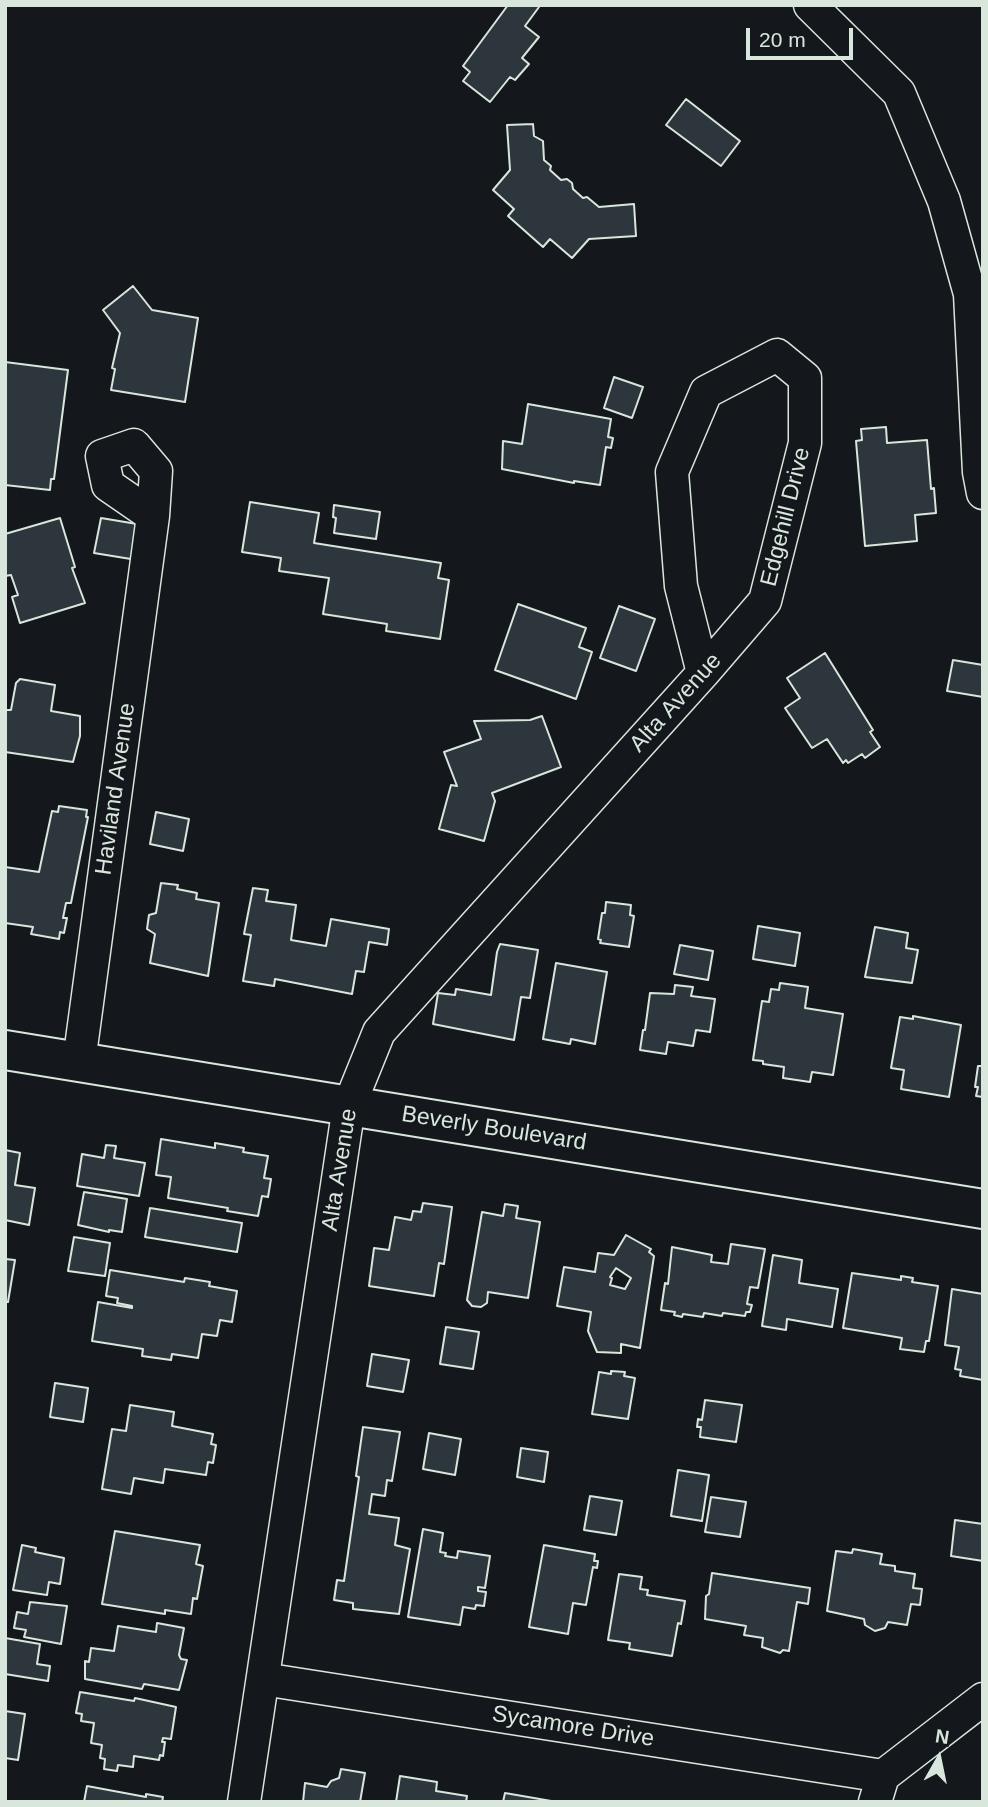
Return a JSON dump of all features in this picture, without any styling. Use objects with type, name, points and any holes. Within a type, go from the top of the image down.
[{"type":"street","points":[[810,5],[899,93],[944,201],[970,294],[979,472],[983,493]]},
{"type":"street","name":"Edgehill Drive","points":[[703,673],[681,586],[672,472],[706,392],[777,355],[805,378],[805,443],[765,601]]},
{"type":"street","name":"Haviland Avenue","points":[[79,1062],[153,516]]},
{"type":"street","name":"Alta Avenue","points":[[244,1802],[349,1106],[379,1032],[765,601]]},
{"type":"street","name":"Beverly Boulevard","points":[[5,1050],[983,1209]]},
{"type":"street","name":"Sycamore Drive","points":[[263,1678],[879,1789]]},
{"type":"street","points":[[879,1789],[983,1699]]},
{"type":"building","points":[[508,5],[539,7],[525,26],[539,37],[522,58],[529,64],[515,80],[510,77],[490,102],[463,81],[470,72],[463,66]]},
{"type":"building","points":[[686,99],[740,141],[721,166],[666,125]]},
{"type":"building","points":[[533,124],[534,136],[543,141],[544,160],[551,166],[550,170],[561,180],[567,179],[572,183],[573,189],[583,198],[587,197],[599,207],[634,204],[636,236],[589,239],[572,258],[550,239],[543,247],[508,216],[514,209],[493,190],[510,170],[507,125]]},
{"type":"building","points":[[133,286],[152,310],[198,318],[185,402],[111,390],[115,369],[112,368],[120,333],[103,310]]},
{"type":"building","points":[[5,362],[68,370],[54,479],[51,479],[50,490],[5,485]]},
{"type":"building","points":[[614,377],[643,387],[632,418],[604,408]]},
{"type":"building","points":[[528,404],[611,419],[608,437],[613,438],[611,448],[606,447],[600,485],[574,483],[502,469],[503,441],[522,444]]},
{"type":"building","points":[[886,427],[887,443],[927,440],[936,513],[915,515],[917,541],[865,546],[856,441],[862,440],[861,429]]},
{"type":"building","points":[[250,502],[319,513],[314,543],[441,563],[438,578],[449,580],[440,639],[386,631],[387,624],[323,614],[329,578],[279,571],[281,558],[242,552]]},
{"type":"building","points":[[334,505],[380,512],[376,539],[334,533]]},
{"type":"building","points":[[60,518],[75,567],[72,568],[85,603],[20,623],[12,597],[18,595],[11,575],[5,576],[5,534]]},
{"type":"building","points":[[101,518],[143,525],[137,560],[94,553]]},
{"type":"building","points":[[518,604],[586,628],[579,647],[592,652],[576,699],[495,670]]},
{"type":"building","points":[[619,606],[655,619],[636,671],[600,658]]},
{"type":"building","points":[[825,653],[873,730],[870,732],[880,747],[865,758],[862,754],[848,763],[846,760],[843,763],[827,739],[812,748],[785,708],[800,698],[787,678]]},
{"type":"building","points":[[953,660],[983,665],[983,697],[947,691]]},
{"type":"building","points":[[20,679],[55,685],[51,711],[80,716],[80,736],[73,762],[5,752],[5,710],[11,710],[16,683]]},
{"type":"building","points":[[542,716],[561,767],[492,793],[495,801],[484,841],[439,829],[451,785],[457,786],[444,752],[481,739],[474,721],[530,720]]},
{"type":"building","points":[[59,806],[87,810],[88,817],[71,903],[66,903],[64,933],[60,932],[59,939],[31,934],[33,927],[5,923],[5,867],[39,872],[52,811],[58,812]]},
{"type":"building","points":[[156,812],[189,819],[183,851],[150,844]]},
{"type":"building","points":[[161,883],[178,885],[177,889],[197,893],[196,899],[219,903],[208,976],[150,963],[155,934],[147,929],[149,915],[156,913]]},
{"type":"building","points":[[253,888],[268,890],[266,901],[296,905],[291,940],[326,946],[331,919],[389,929],[387,945],[369,942],[364,972],[356,971],[352,994],[275,979],[274,986],[243,981],[251,935],[244,934]]},
{"type":"building","points":[[606,902],[631,905],[630,915],[634,916],[629,947],[600,943],[601,940],[598,939]]},
{"type":"building","points":[[758,926],[800,933],[795,966],[753,959]]},
{"type":"building","points":[[875,927],[908,933],[906,948],[918,950],[912,983],[865,977]]},
{"type":"building","points":[[500,944],[538,950],[530,998],[521,997],[514,1040],[433,1024],[438,993],[455,995],[456,989],[491,995]]},
{"type":"building","points":[[680,945],[713,951],[708,980],[674,974]]},
{"type":"building","points":[[556,963],[607,972],[595,1044],[571,1039],[570,1044],[543,1039]]},
{"type":"building","points":[[780,983],[808,987],[805,1008],[843,1014],[833,1075],[812,1072],[810,1082],[783,1078],[784,1067],[753,1060],[762,1001],[769,1002],[771,989],[779,990]]},
{"type":"building","points":[[675,985],[693,987],[691,996],[715,999],[710,1032],[696,1030],[693,1046],[668,1042],[666,1054],[640,1050],[650,993],[674,994]]},
{"type":"building","points":[[913,1016],[961,1025],[949,1097],[901,1089],[904,1070],[891,1068],[900,1017],[913,1019]]},
{"type":"building","points":[[983,1060],[983,1097],[976,1096],[978,1087],[975,1087],[978,1066],[982,1066]]},
{"type":"building","points":[[161,1139],[215,1148],[215,1143],[268,1156],[264,1178],[271,1179],[268,1197],[262,1196],[258,1216],[168,1198],[171,1177],[156,1175]]},
{"type":"building","points":[[106,1145],[116,1146],[114,1158],[145,1163],[139,1196],[77,1186],[82,1154],[104,1158]]},
{"type":"building","points":[[5,1150],[20,1153],[15,1185],[35,1188],[29,1225],[5,1220]]},
{"type":"building","points":[[84,1192],[127,1199],[122,1232],[78,1225]]},
{"type":"building","points":[[423,1203],[452,1207],[444,1264],[439,1263],[434,1296],[369,1286],[374,1248],[389,1250],[395,1217],[411,1220],[413,1211],[421,1212]]},
{"type":"building","points":[[505,1204],[518,1206],[516,1218],[540,1222],[528,1298],[488,1292],[487,1303],[481,1307],[472,1306],[467,1300],[482,1212],[503,1216]]},
{"type":"building","points":[[150,1208],[242,1223],[237,1252],[145,1237]]},
{"type":"building","points":[[626,1235],[651,1249],[649,1252],[654,1256],[640,1348],[621,1344],[621,1353],[597,1352],[588,1331],[591,1312],[557,1306],[564,1267],[595,1272],[598,1253],[614,1255]],"holes":[[[616,1268],[631,1278],[625,1289],[610,1285],[610,1277]]]},
{"type":"building","points":[[74,1237],[110,1243],[105,1276],[68,1271]]},
{"type":"building","points":[[731,1244],[765,1249],[758,1288],[750,1287],[747,1304],[752,1305],[750,1312],[746,1312],[745,1316],[704,1313],[703,1317],[683,1314],[682,1317],[674,1315],[675,1312],[661,1310],[665,1283],[668,1284],[672,1247],[712,1255],[711,1262],[728,1264]]},
{"type":"building","points":[[773,1255],[802,1260],[799,1283],[838,1289],[832,1327],[787,1319],[786,1330],[762,1326]]},
{"type":"building","points":[[5,1259],[15,1260],[8,1302],[5,1302]]},
{"type":"building","points":[[110,1270],[184,1282],[185,1278],[210,1282],[209,1286],[237,1291],[232,1322],[220,1320],[217,1336],[202,1334],[198,1358],[172,1354],[171,1360],[142,1356],[143,1349],[92,1341],[98,1302],[132,1308],[117,1303],[118,1298],[106,1296]]},
{"type":"building","points":[[852,1273],[901,1280],[901,1276],[913,1278],[912,1282],[938,1286],[929,1341],[926,1341],[924,1352],[900,1349],[902,1338],[843,1328]]},
{"type":"building","points":[[952,1289],[983,1294],[983,1380],[960,1376],[961,1370],[955,1369],[959,1347],[945,1345]]},
{"type":"building","points":[[446,1327],[479,1332],[473,1369],[440,1364]]},
{"type":"building","points":[[372,1354],[409,1360],[403,1392],[367,1386]]},
{"type":"building","points":[[611,1371],[625,1372],[624,1376],[635,1378],[628,1419],[592,1414],[599,1372],[611,1374]]},
{"type":"building","points":[[55,1383],[88,1388],[83,1422],[50,1417]]},
{"type":"building","points":[[705,1400],[742,1405],[736,1442],[700,1437],[698,1419],[702,1420]]},
{"type":"building","points":[[130,1405],[174,1412],[172,1426],[213,1434],[211,1444],[216,1445],[213,1463],[208,1462],[206,1475],[165,1469],[163,1483],[134,1478],[131,1494],[102,1489],[112,1429],[126,1431]]},
{"type":"building","points":[[363,1427],[400,1432],[392,1481],[387,1480],[385,1496],[372,1494],[369,1514],[399,1518],[395,1545],[410,1549],[399,1614],[353,1609],[353,1603],[334,1600],[337,1580],[344,1581],[359,1477],[356,1476]]},
{"type":"building","points":[[429,1433],[461,1439],[455,1475],[423,1469]]},
{"type":"building","points":[[521,1448],[548,1452],[544,1482],[517,1477]]},
{"type":"building","points":[[678,1470],[709,1475],[702,1521],[671,1516]]},
{"type":"building","points":[[590,1496],[622,1501],[616,1535],[584,1530]]},
{"type":"building","points":[[711,1497],[746,1502],[740,1537],[705,1532]]},
{"type":"building","points":[[955,1520],[983,1524],[983,1561],[951,1556]]},
{"type":"building","points":[[423,1529],[443,1533],[440,1552],[446,1553],[445,1556],[457,1558],[458,1551],[490,1556],[485,1588],[478,1587],[478,1591],[486,1592],[484,1606],[476,1605],[475,1609],[463,1607],[460,1625],[408,1617]]},
{"type":"building","points":[[115,1531],[200,1545],[196,1564],[203,1566],[197,1599],[193,1598],[191,1614],[165,1610],[165,1614],[102,1604]]},
{"type":"building","points":[[22,1545],[36,1548],[35,1552],[64,1558],[60,1584],[49,1582],[47,1595],[13,1590]]},
{"type":"building","points":[[544,1545],[595,1554],[594,1561],[598,1561],[597,1568],[593,1567],[586,1605],[573,1603],[568,1634],[529,1627]]},
{"type":"building","points":[[853,1549],[882,1554],[880,1564],[895,1566],[895,1571],[915,1574],[913,1588],[922,1589],[920,1605],[911,1604],[907,1625],[888,1622],[885,1628],[875,1631],[865,1625],[864,1619],[827,1611],[836,1551],[852,1553]]},
{"type":"building","points":[[712,1573],[810,1588],[808,1604],[797,1602],[789,1651],[783,1650],[780,1653],[762,1647],[763,1638],[744,1635],[746,1626],[705,1619],[706,1596],[709,1594]]},
{"type":"building","points":[[619,1574],[642,1577],[640,1589],[648,1590],[647,1595],[685,1601],[672,1656],[629,1649],[630,1643],[608,1640]]},
{"type":"building","points":[[30,1602],[67,1606],[61,1644],[24,1637],[26,1630],[14,1628],[17,1612],[28,1614]]},
{"type":"building","points":[[157,1623],[184,1628],[179,1655],[181,1659],[187,1660],[179,1690],[144,1684],[142,1689],[85,1679],[85,1661],[89,1662],[91,1648],[114,1651],[118,1626],[156,1632]]},
{"type":"building","points":[[5,1638],[40,1644],[37,1664],[50,1666],[48,1681],[5,1674]]},
{"type":"building","points":[[80,1692],[134,1701],[135,1698],[176,1707],[171,1739],[163,1738],[163,1756],[160,1755],[159,1760],[134,1756],[133,1767],[118,1765],[117,1771],[104,1769],[105,1759],[100,1758],[102,1745],[91,1743],[94,1723],[81,1721],[82,1714],[76,1713]]},
{"type":"building","points":[[5,1711],[25,1714],[18,1760],[5,1758]]},
{"type":"building","points":[[341,1769],[365,1773],[360,1802],[303,1802],[305,1783],[327,1787],[331,1781],[339,1778]]},
{"type":"building","points":[[400,1776],[437,1782],[436,1791],[467,1796],[466,1802],[396,1802]]},
{"type":"building","points":[[87,1786],[146,1797],[146,1794],[163,1797],[162,1802],[84,1802]]},
{"type":"building","points":[[505,1793],[557,1802],[503,1802]]}]
